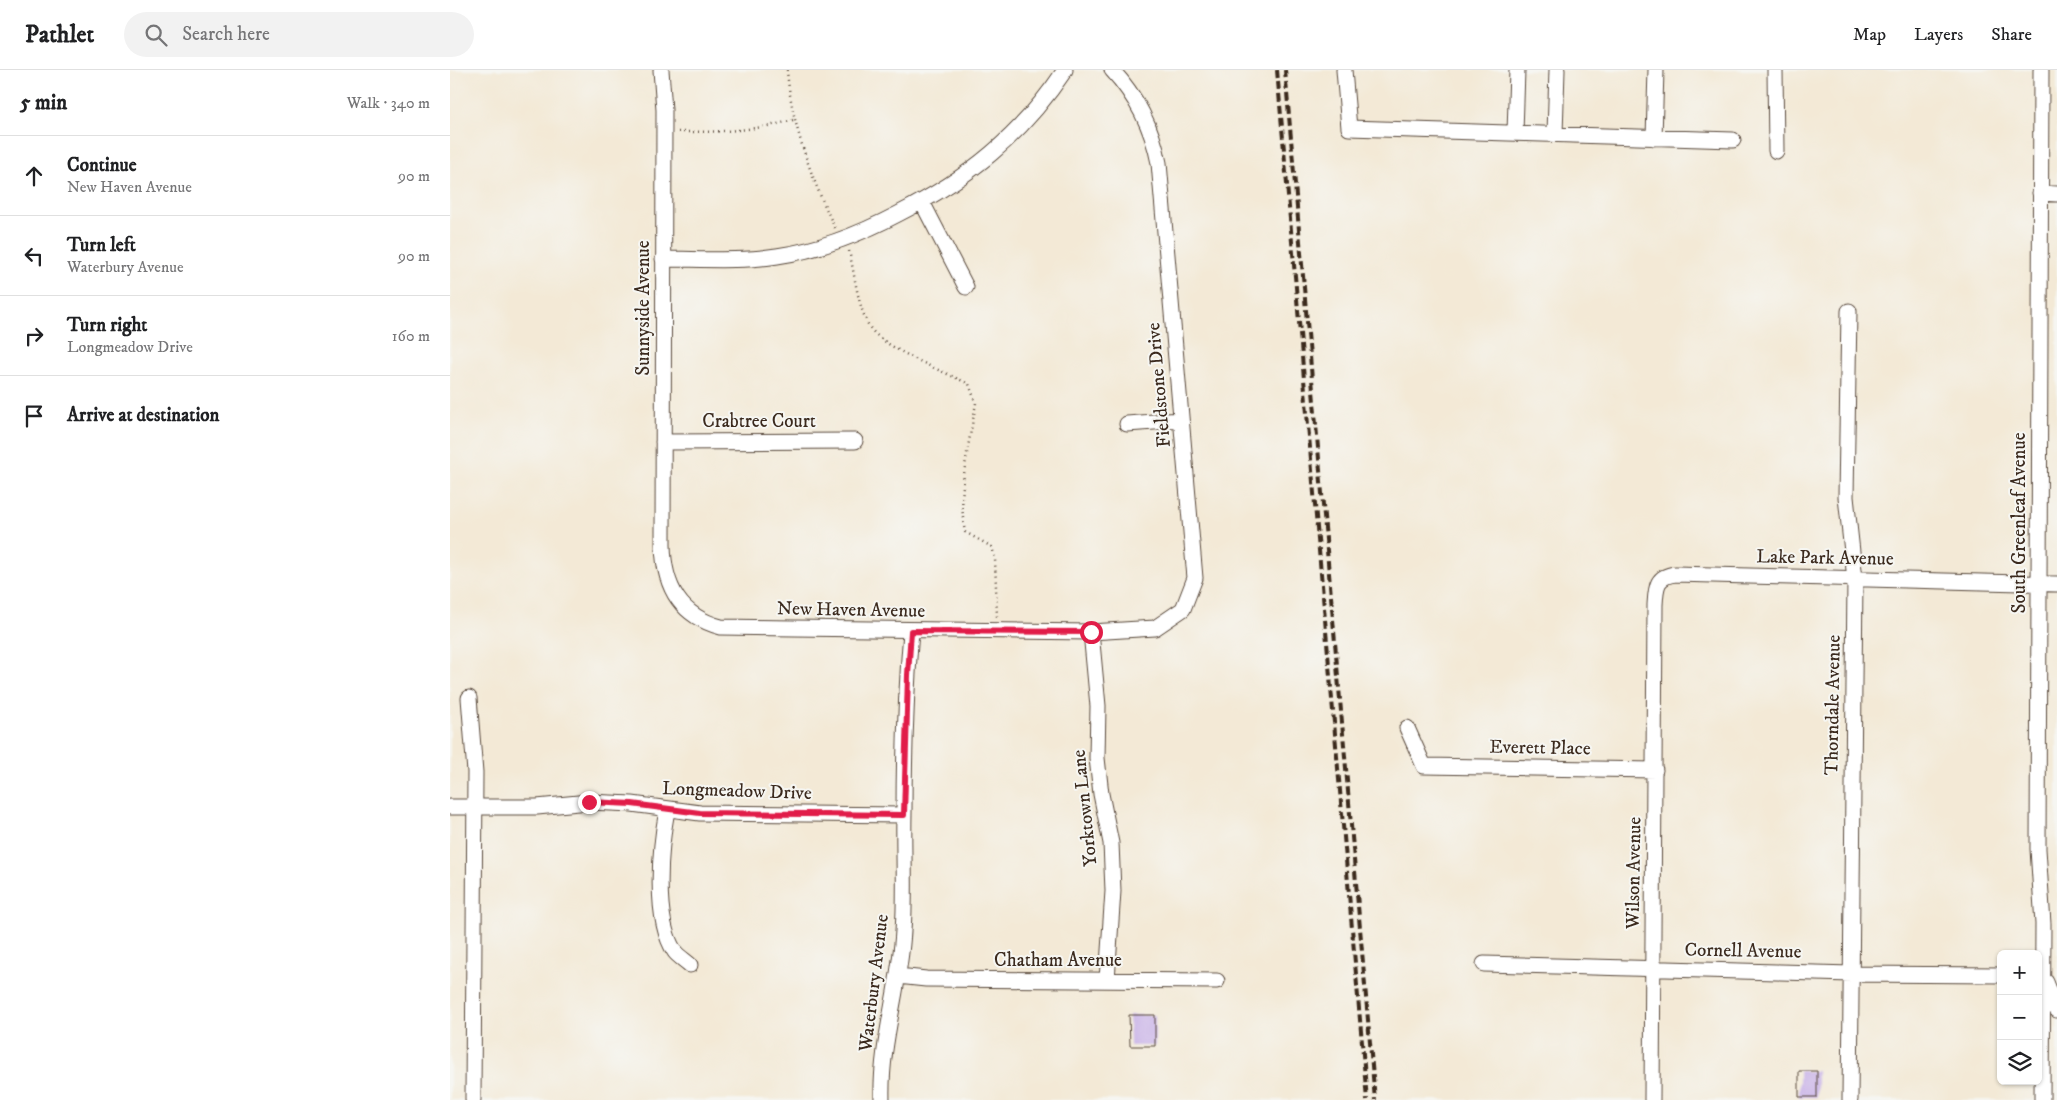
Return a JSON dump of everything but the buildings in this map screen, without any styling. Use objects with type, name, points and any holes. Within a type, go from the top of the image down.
[{"type":"street","name":"Sunnyside Avenue","points":[[661,70],[664,132],[663,546]]},
{"type":"street","points":[[663,260],[744,259],[776,256],[804,251],[876,226],[922,202],[969,173],[1013,136],[1039,107],[1066,70]]},
{"type":"street","name":"Fieldstone Drive","points":[[1091,632],[1155,628],[1183,609],[1195,578],[1156,146],[1143,111],[1125,84],[1112,70]]},
{"type":"street","points":[[1344,70],[1349,128],[1733,140]]},
{"type":"street","points":[[1515,133],[1517,70]]},
{"type":"street","points":[[1555,134],[1558,70]]},
{"type":"street","points":[[1654,138],[1656,70]]},
{"type":"street","points":[[1775,70],[1776,151]]},
{"type":"street","name":"South Greenleaf Avenue","points":[[2041,70],[2038,850],[2046,976],[2042,1100]]},
{"type":"street","points":[[2040,193],[2057,194]]},
{"type":"street","points":[[922,202],[966,287]]},
{"type":"street","name":"Thorndale Avenue","points":[[1849,311],[1846,497],[1855,579],[1850,1100]]},
{"type":"street","points":[[1127,424],[1182,420]]},
{"type":"street","name":"Crabtree Court","points":[[663,442],[855,441]]},
{"type":"street","name":"New Haven Avenue","points":[[663,546],[667,580],[678,600],[695,617],[708,623],[740,628],[878,628],[911,631],[1091,632]]},
{"type":"street","name":"Lake Park Avenue","points":[[1655,645],[1656,585],[1666,575],[2057,584]]},
{"type":"street","name":"Waterbury Avenue","points":[[882,1100],[885,1048],[898,976],[903,931],[904,815],[911,631]]},
{"type":"street","name":"Yorktown Lane","points":[[1091,632],[1098,706],[1097,758],[1101,794],[1111,843],[1113,891],[1107,980]]},
{"type":"street","name":"Wilson Avenue","points":[[1652,1100],[1655,645]]},
{"type":"street","points":[[469,698],[475,772],[473,1100]]},
{"type":"street","name":"Everett Place","points":[[1407,728],[1424,766],[1655,770]]},
{"type":"street","name":"Longmeadow Drive","points":[[450,806],[537,807],[589,802],[632,804],[700,813],[904,815]]},
{"type":"street","points":[[667,810],[660,872],[661,897],[667,934],[676,953],[690,964]]},
{"type":"street","name":"Cornell Avenue","points":[[1484,964],[1851,974],[1997,975]]},
{"type":"street","name":"Chatham Avenue","points":[[898,976],[926,979],[1217,981]]},
{"type":"street","name":"South Greenleaf Avenue","points":[[2046,976],[2057,1010]]},
{"type":"path","points":[[786,70],[796,119],[815,181],[840,240],[848,247],[862,307],[870,328],[879,337],[900,350],[970,384],[974,392],[976,403],[964,485],[963,517],[965,532],[992,547],[996,567],[997,631]]},
{"type":"path","points":[[664,132],[741,130],[774,126],[796,119]]},
{"type":"railway","points":[[1277,70],[1367,1100]]},
{"type":"railway","points":[[1285,70],[1375,1100]]},
{"type":"route","points":[[589,802],[632,804],[700,813],[904,815],[911,631],[1091,632]]}]
